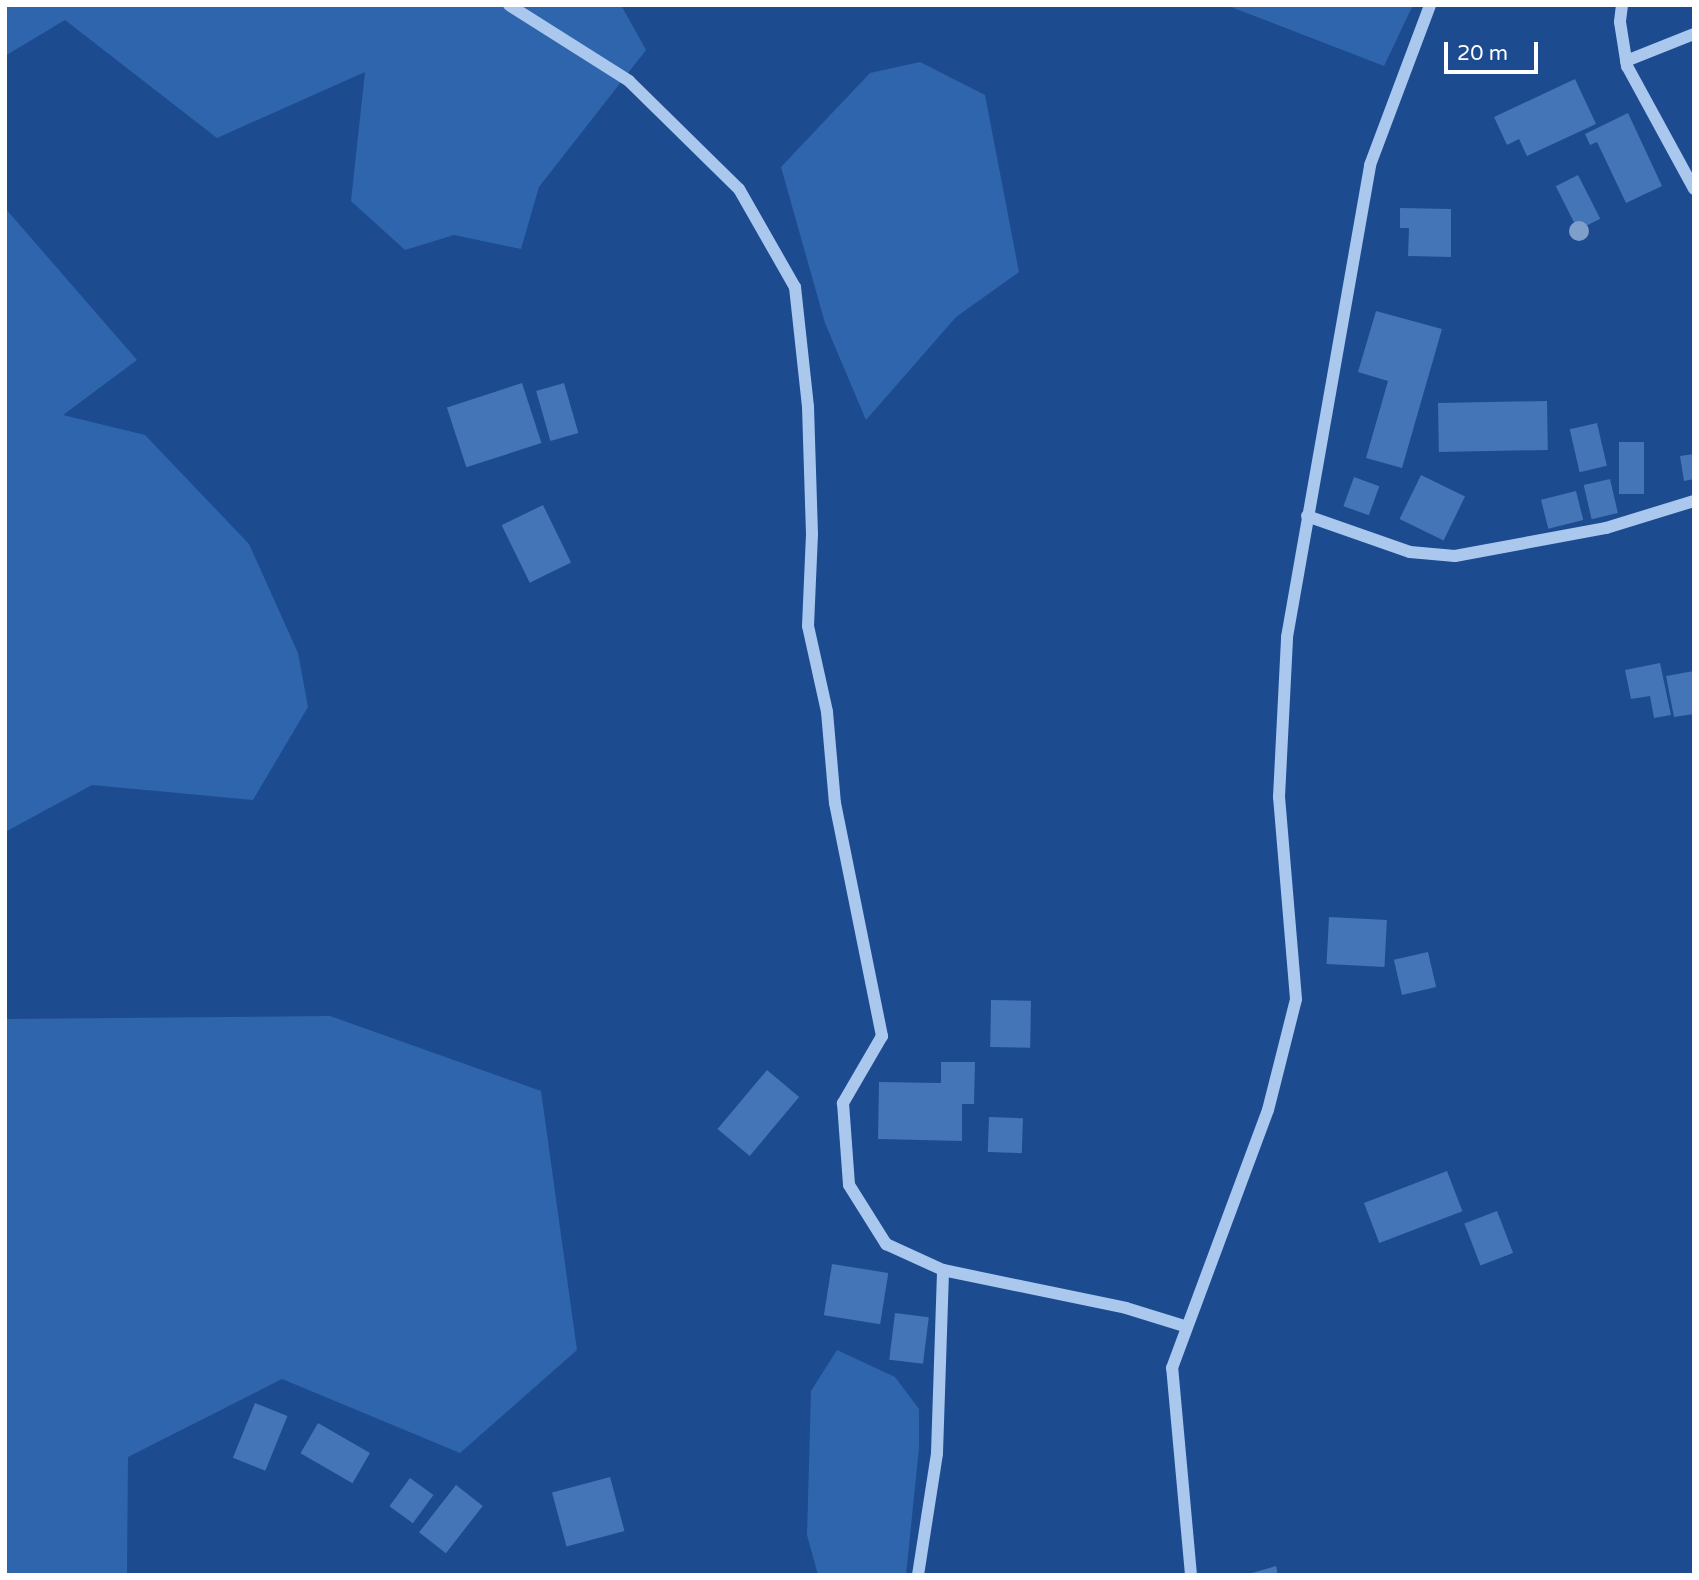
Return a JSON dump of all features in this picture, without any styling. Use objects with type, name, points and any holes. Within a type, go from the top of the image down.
[{"type":"street","points":[[509,5],[629,81],[657,108],[739,189],[795,287],[808,407],[812,534],[808,626],[827,712],[835,803],[882,1036],[843,1103],[849,1185],[886,1244],[943,1270],[1126,1308],[1184,1326]]},
{"type":"street","points":[[1191,1575],[1172,1368],[1184,1326],[1268,1110],[1296,999],[1279,797],[1287,638],[1307,516],[1345,327],[1370,165],[1430,5]]},
{"type":"street","points":[[1622,5],[1620,22],[1626,61],[1694,189]]},
{"type":"street","points":[[1626,61],[1694,34]]},
{"type":"street","points":[[1307,516],[1410,552],[1455,555],[1606,528],[1694,501]]},
{"type":"street","points":[[918,1575],[937,1453],[943,1270]]},
{"type":"shaded area","points":[[5,5],[621,5],[646,50],[539,187],[521,249],[454,235],[405,250],[351,201],[365,72],[217,138],[65,20],[5,56]]},
{"type":"shaded area","points":[[1226,5],[1413,5],[1384,66]]},
{"type":"shaded area","points":[[920,62],[985,95],[1019,272],[956,317],[866,420],[825,323],[781,167],[870,73]]},
{"type":"shaded area","points":[[5,208],[137,360],[63,415],[145,435],[249,544],[298,653],[308,707],[253,800],[92,785],[5,832]]},
{"type":"shaded area","points":[[330,1016],[541,1091],[577,1350],[460,1453],[282,1379],[128,1457],[127,1575],[5,1575],[5,1019]]},
{"type":"shaded area","points":[[837,1350],[895,1377],[919,1409],[919,1448],[906,1575],[818,1575],[807,1535],[811,1391]]},
{"type":"building","points":[[1575,79],[1596,124],[1527,156],[1519,139],[1507,145],[1494,117]]},
{"type":"building","points":[[1628,113],[1662,186],[1626,203],[1597,142],[1590,145],[1585,134]]},
{"type":"building","points":[[1578,175],[1600,219],[1578,230],[1556,186]]},
{"type":"building","points":[[1400,208],[1451,209],[1451,257],[1408,256],[1409,228],[1400,228]]},
{"type":"building","points":[[1376,311],[1442,329],[1402,468],[1366,458],[1388,381],[1358,372]]},
{"type":"building","points":[[522,383],[541,443],[466,467],[447,407]]},
{"type":"building","points":[[564,383],[578,433],[550,441],[536,391]]},
{"type":"building","points":[[1547,401],[1548,450],[1439,452],[1438,403]]},
{"type":"building","points":[[1597,423],[1607,466],[1580,472],[1570,429]]},
{"type":"building","points":[[1619,442],[1644,442],[1644,494],[1619,494]]},
{"type":"building","points":[[1694,454],[1694,479],[1684,481],[1680,456]]},
{"type":"building","points":[[1421,475],[1465,496],[1444,541],[1400,519]]},
{"type":"building","points":[[1354,477],[1379,486],[1369,515],[1343,506]]},
{"type":"building","points":[[1610,479],[1618,513],[1592,519],[1584,485]]},
{"type":"building","points":[[1576,491],[1583,520],[1548,529],[1541,500]]},
{"type":"building","points":[[543,505],[571,563],[530,583],[502,525]]},
{"type":"building","points":[[1660,663],[1671,715],[1654,718],[1650,696],[1631,699],[1625,670]]},
{"type":"building","points":[[1694,671],[1694,714],[1674,717],[1666,676]]},
{"type":"building","points":[[1329,917],[1387,920],[1384,967],[1327,964]]},
{"type":"building","points":[[1428,952],[1436,987],[1402,995],[1394,960]]},
{"type":"building","points":[[991,1000],[1031,1001],[1030,1048],[990,1047]]},
{"type":"building","points":[[941,1062],[975,1062],[974,1104],[962,1104],[962,1141],[878,1139],[879,1082],[941,1083]]},
{"type":"building","points":[[767,1070],[799,1097],[750,1156],[718,1129]]},
{"type":"building","points":[[989,1117],[1023,1118],[1022,1153],[988,1152]]},
{"type":"building","points":[[1447,1171],[1462,1211],[1379,1243],[1364,1203]]},
{"type":"building","points":[[1497,1211],[1513,1253],[1480,1266],[1464,1224]]},
{"type":"building","points":[[832,1264],[888,1273],[880,1324],[824,1315]]},
{"type":"building","points":[[895,1313],[929,1317],[923,1364],[889,1360]]},
{"type":"building","points":[[255,1403],[287,1416],[265,1471],[233,1458]]},
{"type":"building","points":[[318,1423],[370,1453],[352,1483],[300,1453]]},
{"type":"building","points":[[610,1477],[624,1531],[567,1547],[552,1493]]},
{"type":"building","points":[[410,1478],[433,1495],[413,1523],[389,1506]]},
{"type":"building","points":[[456,1485],[483,1506],[446,1553],[419,1532]]},
{"type":"building","points":[[1276,1566],[1278,1575],[1248,1575],[1248,1574]]}]
